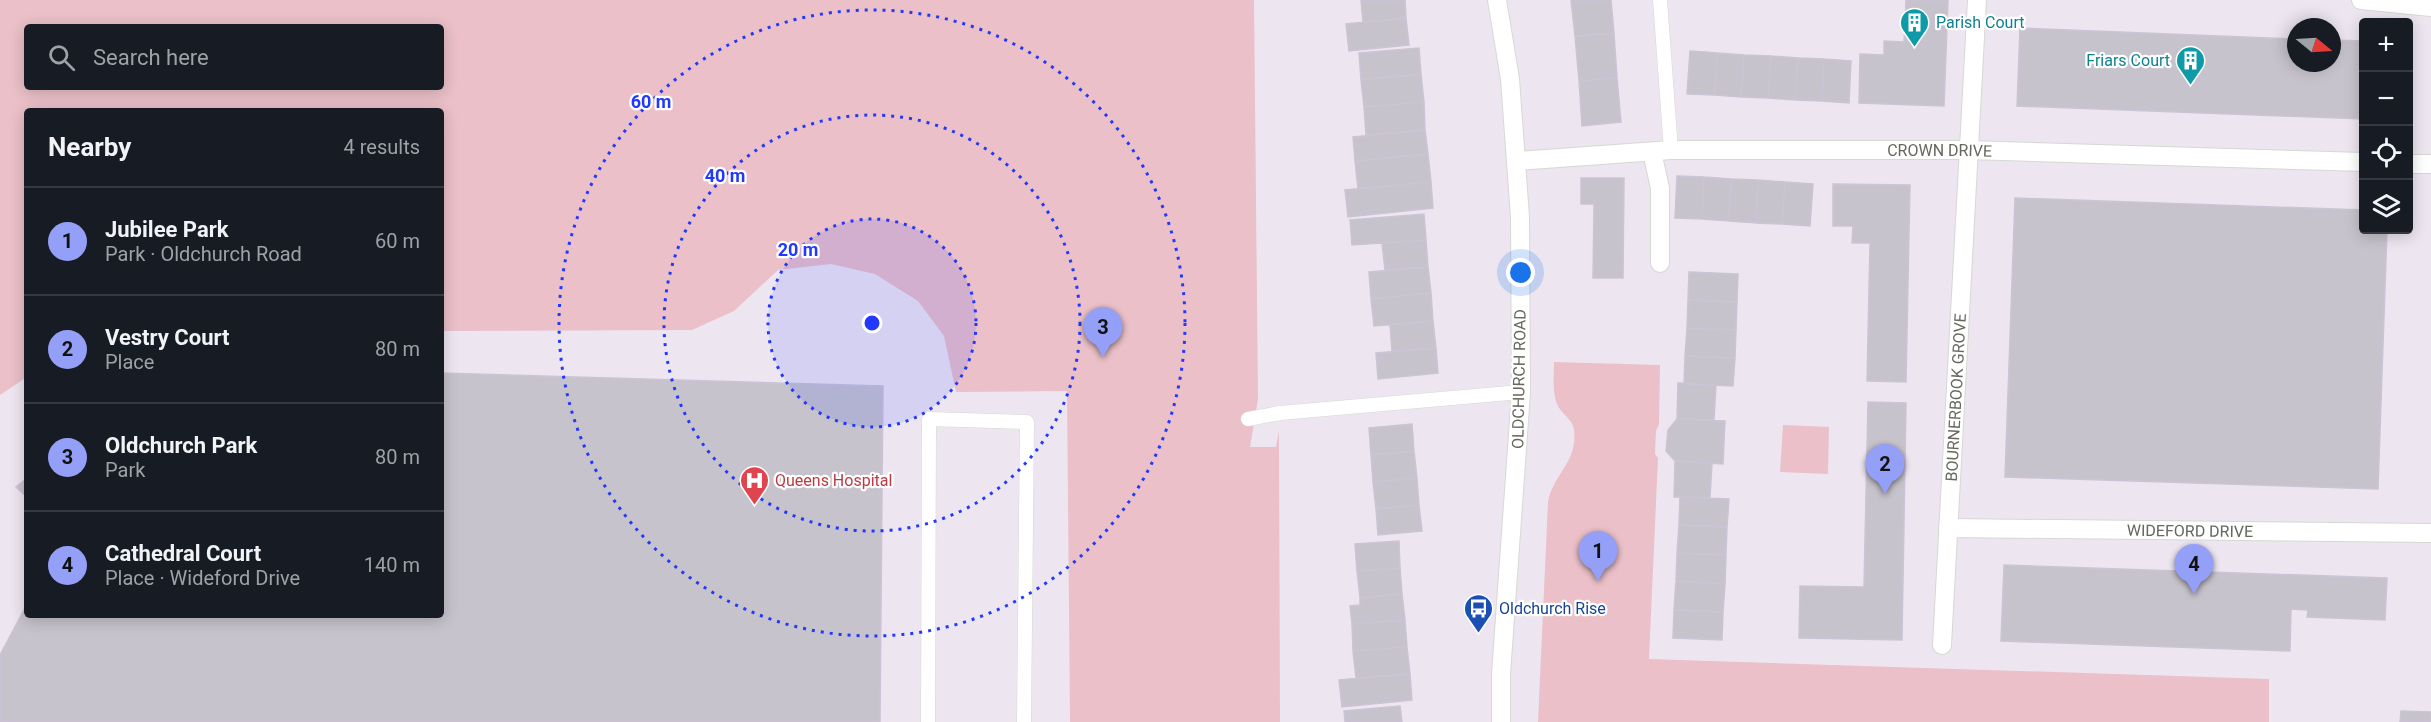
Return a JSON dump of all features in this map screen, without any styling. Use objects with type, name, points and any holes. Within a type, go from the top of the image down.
[{"type":"street","name":"OLDCHURCH ROAD","points":[[1497,0],[1510,79],[1520,217],[1521,392],[1501,674],[1501,722]]},
{"type":"street","name":"BOURNERBOOK GROVE","points":[[1942,645],[1977,0]]},
{"type":"street","points":[[2361,0],[2431,7]]},
{"type":"street","name":"CROWN DRIVE","points":[[1516,161],[1671,150],[1969,150],[2359,162]]},
{"type":"street","points":[[1652,152],[1660,188],[1660,263]]},
{"type":"street","points":[[2413,164],[2431,164]]},
{"type":"street","name":"WIDEFORD DRIVE","points":[[1948,528],[2431,533]]},
{"type":"lane","points":[[1660,0],[1671,150]]},
{"type":"lane","points":[[1248,418],[1280,413],[1521,392]]},
{"type":"lane","points":[[928,722],[929,419],[1028,422],[1024,722]]},
{"type":"shaded area","points":[[0,0],[1254,0],[1258,399],[1250,447],[1276,447],[1279,431],[1280,722],[1070,722],[1067,391],[956,392],[944,336],[918,301],[875,274],[831,264],[778,270],[734,311],[692,330],[444,331],[444,108],[24,108],[24,379],[0,395]]},
{"type":"shaded area","points":[[1554,362],[1660,365],[1649,659],[2269,679],[2269,722],[1538,722],[1548,502],[1555,483],[1569,459],[1574,441],[1573,426],[1555,399]]},
{"type":"shaded area","points":[[1783,425],[1829,427],[1828,474],[1780,472]]},
{"type":"building","points":[[1361,0],[1405,0],[1406,18],[1363,22]]},
{"type":"building","points":[[1571,0],[1611,0],[1614,33],[1575,36]]},
{"type":"building","name":"Parish Court","points":[[1906,0],[1948,0],[1944,106],[1859,103],[1860,54],[1884,55],[1884,41],[1904,42]]},
{"type":"building","points":[[1406,18],[1409,45],[1349,51],[1346,24]]},
{"type":"building","name":"Friars Court","points":[[2020,28],[2287,39],[2287,72],[2341,72],[2341,40],[2359,41],[2359,119],[2017,106]]},
{"type":"building","points":[[1614,33],[1617,78],[1579,81],[1575,36]]},
{"type":"building","points":[[1419,48],[1421,74],[1361,80],[1359,53]]},
{"type":"building","points":[[1690,51],[1717,53],[1715,95],[1687,94]]},
{"type":"building","points":[[1717,53],[1744,55],[1741,97],[1715,95]]},
{"type":"building","points":[[1744,55],[1771,56],[1768,98],[1741,97]]},
{"type":"building","points":[[1771,56],[1798,58],[1795,100],[1768,98]]},
{"type":"building","points":[[1798,58],[1824,59],[1822,101],[1795,100]]},
{"type":"building","points":[[1824,59],[1851,61],[1849,103],[1822,101]]},
{"type":"building","points":[[1421,74],[1424,102],[1364,107],[1361,80]]},
{"type":"building","points":[[1617,78],[1621,122],[1582,126],[1579,81]]},
{"type":"building","points":[[1424,102],[1425,130],[1366,135],[1364,107]]},
{"type":"building","points":[[1425,130],[1428,154],[1355,161],[1353,137]]},
{"type":"building","points":[[1428,154],[1431,182],[1358,189],[1355,161]]},
{"type":"building","points":[[1677,176],[1704,177],[1702,219],[1675,218]]},
{"type":"building","points":[[1704,177],[1731,179],[1729,221],[1702,219]]},
{"type":"building","points":[[1581,178],[1624,178],[1623,278],[1593,278],[1594,204],[1581,204]]},
{"type":"building","points":[[1731,179],[1758,180],[1756,223],[1729,221]]},
{"type":"building","points":[[1758,180],[1785,182],[1782,224],[1756,223]]},
{"type":"building","points":[[1431,182],[1433,208],[1348,217],[1345,190]]},
{"type":"building","points":[[1785,182],[1813,184],[1810,226],[1782,224]]},
{"type":"building","points":[[1833,184],[1910,185],[1906,382],[1867,381],[1870,243],[1852,243],[1853,226],[1833,226]]},
{"type":"building","points":[[2015,198],[2359,210],[2359,234],[2387,234],[2378,489],[2005,477]]},
{"type":"building","points":[[1424,214],[1426,240],[1352,245],[1350,220]]},
{"type":"building","points":[[1426,240],[1428,267],[1385,270],[1382,243]]},
{"type":"building","points":[[1428,267],[1431,293],[1371,299],[1369,272]]},
{"type":"building","points":[[1689,272],[1738,274],[1737,302],[1688,300]]},
{"type":"building","points":[[1431,293],[1433,321],[1374,326],[1371,299]]},
{"type":"building","points":[[1688,300],[1737,302],[1736,330],[1687,328]]},
{"type":"building","points":[[1433,321],[1436,348],[1392,351],[1390,325]]},
{"type":"building","points":[[1687,328],[1736,330],[1735,358],[1685,356]]},
{"type":"building","points":[[1436,348],[1438,373],[1378,379],[1376,353]]},
{"type":"building","points":[[1685,356],[1735,358],[1733,386],[1684,384]]},
{"type":"building","name":"Queens Hospital","points":[[444,373],[883,386],[880,722],[0,722],[0,655],[24,610],[24,618],[444,618]]},
{"type":"building","points":[[1678,383],[1716,385],[1714,420],[1677,419]]},
{"type":"building","points":[[1868,402],[1906,403],[1902,640],[1799,638],[1800,586],[1864,587]]},
{"type":"building","points":[[1677,419],[1725,421],[1723,464],[1675,461],[1666,451],[1668,430]]},
{"type":"building","points":[[1412,424],[1414,451],[1371,455],[1369,428]]},
{"type":"building","points":[[1414,451],[1417,478],[1373,482],[1371,455]]},
{"type":"building","points":[[1675,461],[1712,463],[1710,498],[1674,497]]},
{"type":"building","points":[[1417,478],[1419,505],[1376,509],[1373,482]]},
{"type":"building","points":[[24,480],[24,494],[16,487]]},
{"type":"building","points":[[1680,497],[1729,499],[1727,527],[1679,525]]},
{"type":"building","points":[[1419,505],[1422,531],[1378,535],[1376,509]]},
{"type":"building","points":[[1679,525],[1727,527],[1726,555],[1677,553]]},
{"type":"building","points":[[1399,541],[1400,568],[1357,571],[1355,544]]},
{"type":"building","points":[[1677,553],[1726,555],[1725,584],[1676,581]]},
{"type":"building","points":[[2004,565],[2387,578],[2385,620],[2307,617],[2308,610],[2291,609],[2290,651],[2001,641]]},
{"type":"building","points":[[1400,568],[1402,594],[1360,598],[1357,571]]},
{"type":"building","points":[[1676,581],[1725,584],[1723,612],[1674,610]]},
{"type":"building","points":[[1402,594],[1405,620],[1352,624],[1350,606],[1360,605],[1360,598]]},
{"type":"building","points":[[1674,610],[1723,612],[1722,640],[1673,638]]},
{"type":"building","points":[[1405,620],[1407,647],[1353,651],[1352,624]]},
{"type":"building","points":[[1407,647],[1410,674],[1356,678],[1353,651]]},
{"type":"building","points":[[1410,674],[1412,700],[1342,707],[1339,680]]},
{"type":"building","points":[[1400,706],[1402,722],[1345,722],[1344,711]]},
{"type":"building","points":[[2401,711],[2431,712],[2431,722],[2400,722]]},
{"type":"place","name":"Parish Court","points":[[1915,48]]},
{"type":"place","name":"Friars Court","points":[[2191,86]]},
{"type":"place","name":"Oldchurch Park","points":[[1103,357]]},
{"type":"place","name":"Vestry Court","points":[[1885,494]]},
{"type":"place","name":"Queens Hospital","points":[[754,506]]},
{"type":"place","name":"Jubilee Park","points":[[1598,581]]},
{"type":"place","name":"Cathedral Court","points":[[2194,594]]},
{"type":"place","name":"Oldchurch Rise","points":[[1478,634]]}]
